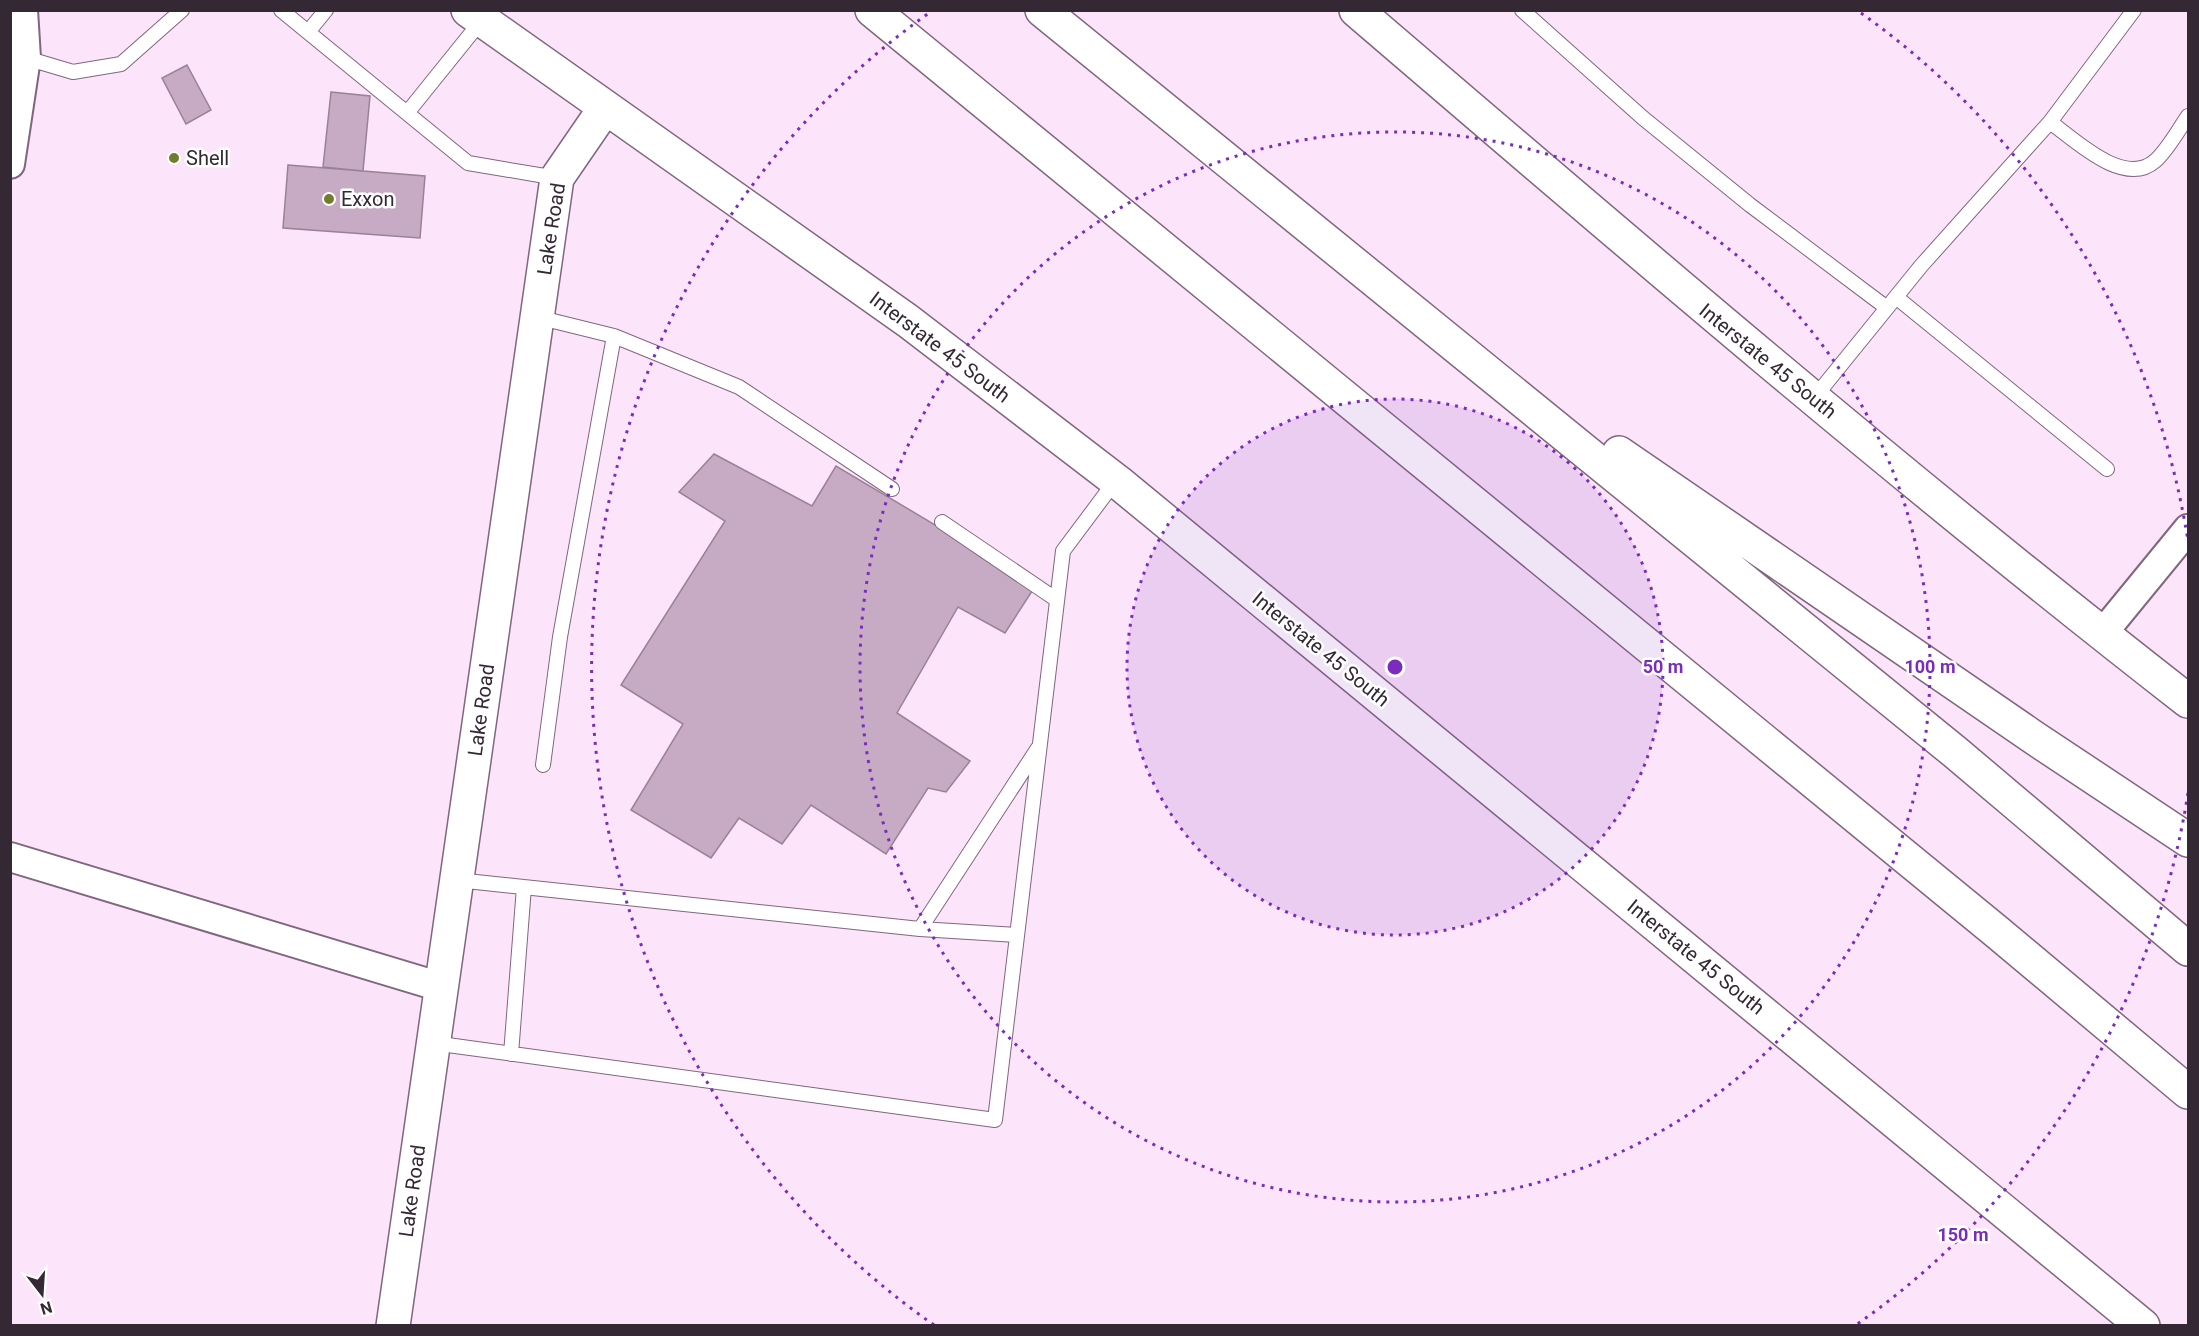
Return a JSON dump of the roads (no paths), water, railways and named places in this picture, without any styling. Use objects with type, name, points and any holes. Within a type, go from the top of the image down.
[{"type":"main road","points":[[872,10],[1960,902],[2188,1092]]},
{"type":"main road","points":[[1042,10],[1946,744],[2188,949]]},
{"type":"main road","points":[[1053,10],[1261,162],[1624,457],[2023,731],[2188,840]]},
{"type":"main road","name":"Interstate 45 South","points":[[1356,10],[1692,298],[2102,634],[2188,701]]},
{"type":"main road","name":"Interstate 45 South","points":[[475,15],[908,321],[1116,480],[2143,1326]]},
{"type":"main road","name":"Lake Road","points":[[393,1326],[557,178],[605,108]]},
{"type":"street","points":[[10,164],[26,58],[23,10]]},
{"type":"street","points":[[2102,634],[2188,529]]},
{"type":"street","points":[[10,857],[441,987]]},
{"type":"lane","points":[[26,58],[73,72],[121,64],[182,10]]},
{"type":"lane","points":[[281,10],[468,163],[557,178]]},
{"type":"lane","points":[[308,33],[326,10]]},
{"type":"lane","points":[[1522,10],[1643,118],[1750,205],[1887,308]]},
{"type":"lane","points":[[1814,398],[1896,297],[2049,122],[2134,10]]},
{"type":"lane","points":[[407,113],[475,15]]},
{"type":"lane","points":[[2049,122],[2107,163],[2133,170],[2155,161],[2188,116]]},
{"type":"lane","points":[[1896,297],[2107,470]]},
{"type":"lane","points":[[537,317],[614,336],[739,387],[892,489]]},
{"type":"lane","points":[[543,765],[560,637],[614,336]]},
{"type":"lane","points":[[433,1043],[995,1120],[1063,551],[1116,480]]},
{"type":"lane","points":[[942,522],[1057,600]]},
{"type":"lane","points":[[920,928],[1040,744]]},
{"type":"lane","points":[[457,880],[920,928],[1017,935]]},
{"type":"lane","points":[[511,1054],[524,887]]},
{"type":"place","name":"Shell","points":[[174,158]]},
{"type":"place","name":"Exxon","points":[[329,199]]}]
